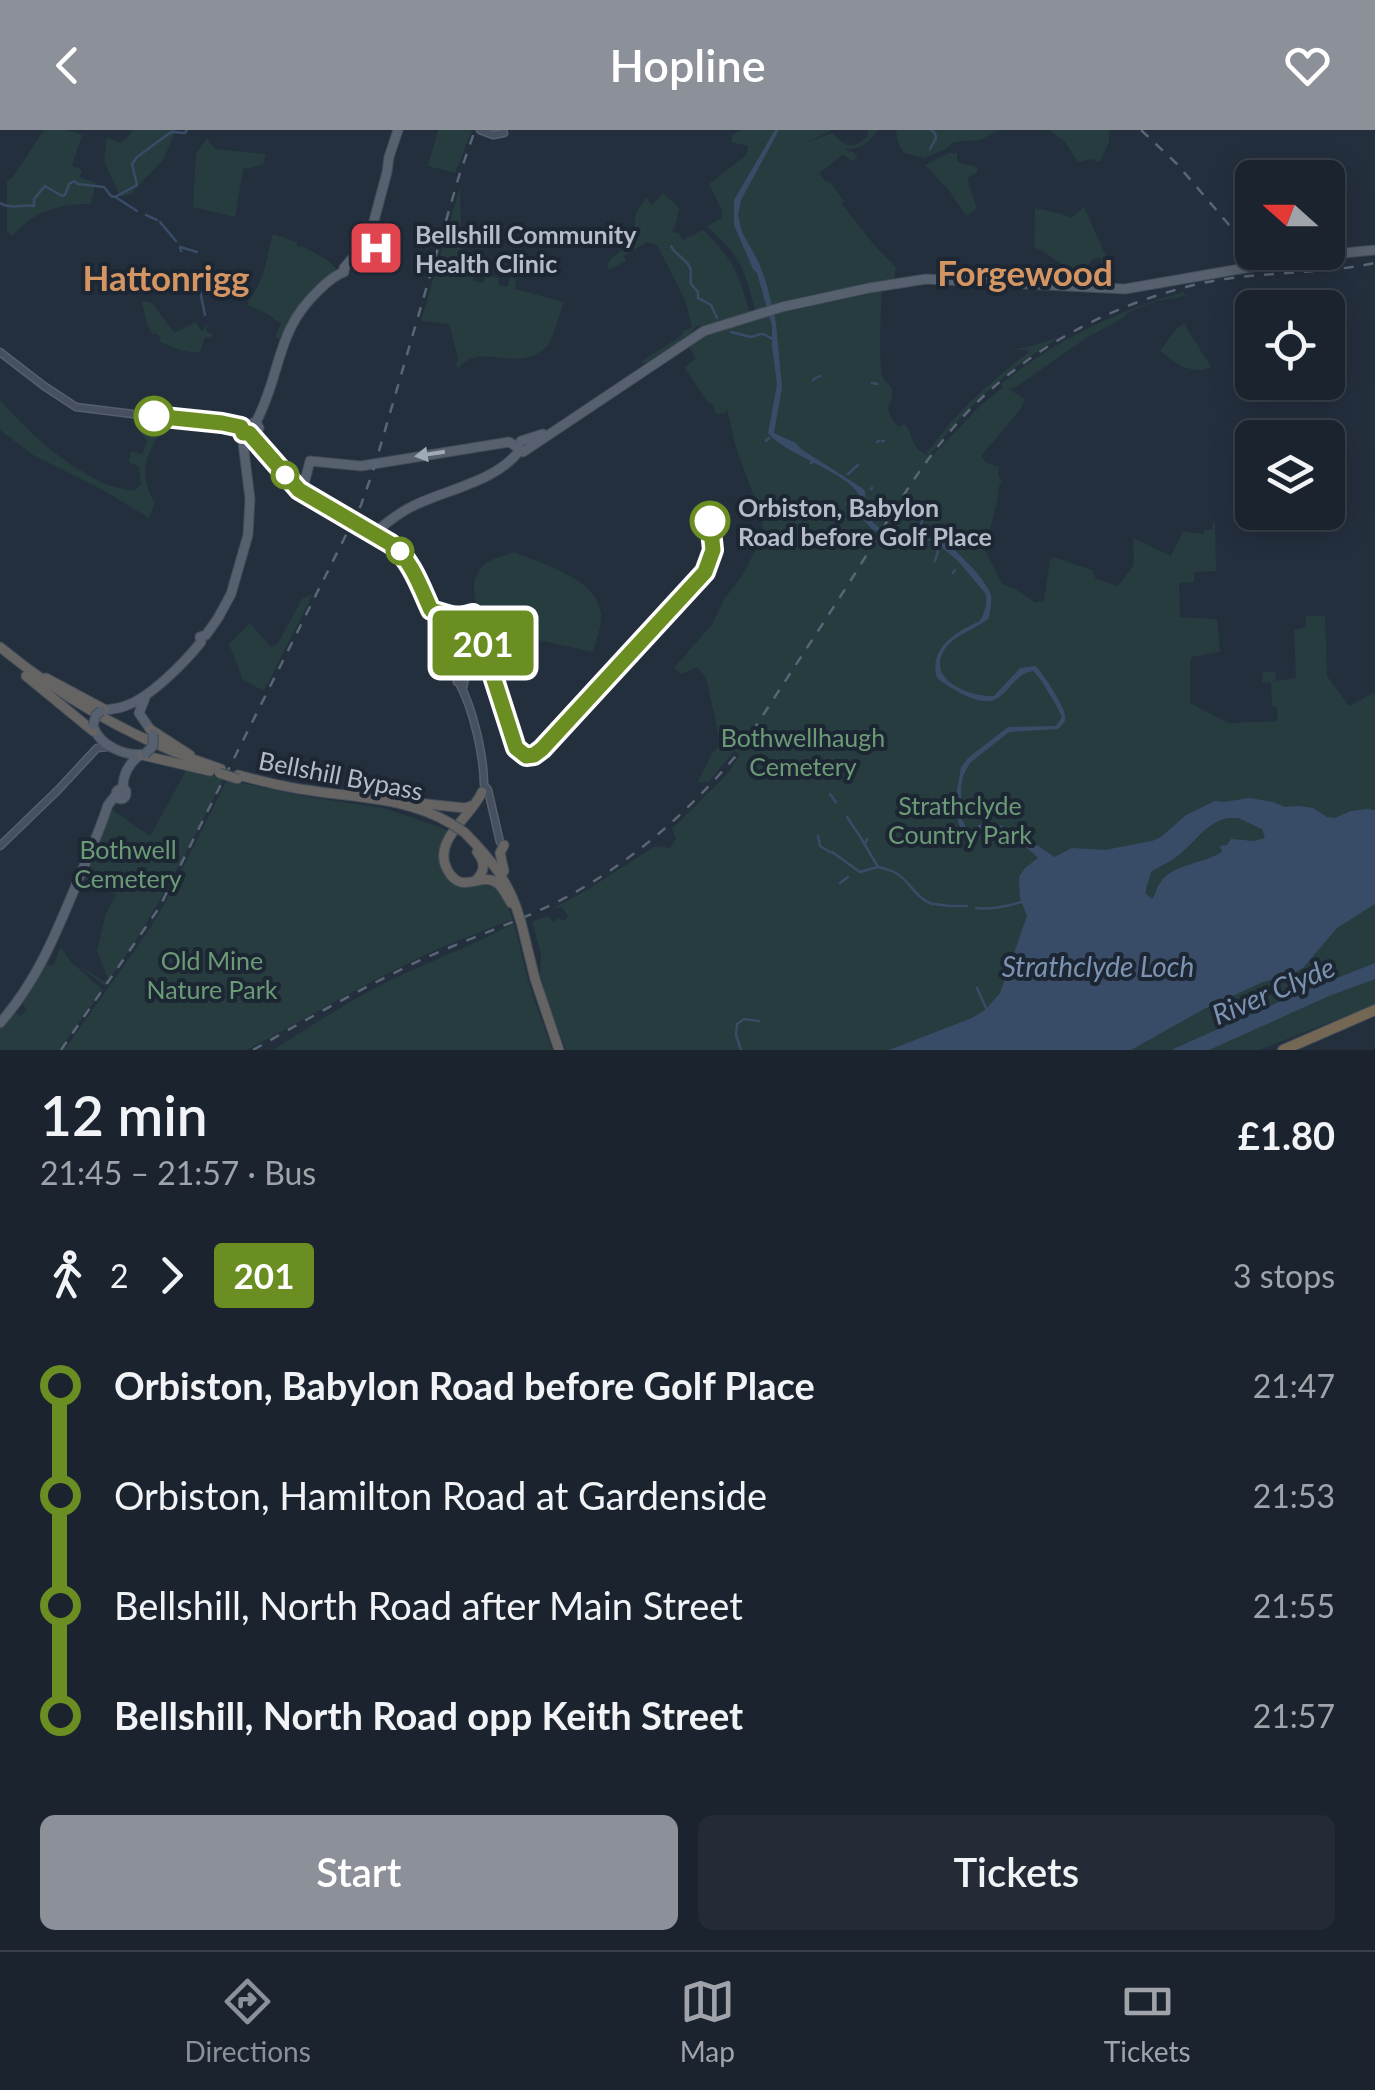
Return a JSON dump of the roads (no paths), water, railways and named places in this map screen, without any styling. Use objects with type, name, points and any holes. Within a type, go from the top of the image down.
[{"type":"highway","name":"Bellshill Bypass","points":[[0,650],[95,715],[219,772],[303,794],[397,806],[449,824]]},
{"type":"highway","points":[[14,662],[106,710]]},
{"type":"highway","points":[[14,662],[59,705],[94,730]]},
{"type":"highway","points":[[150,730],[219,772]]},
{"type":"highway","points":[[142,755],[219,772]]},
{"type":"highway","name":"Bellshill Bypass","points":[[238,777],[422,808],[449,824],[496,866],[513,904]]},
{"type":"highway","points":[[483,789],[448,839],[444,858],[456,879],[466,883],[498,883],[513,904]]},
{"type":"highway","points":[[390,800],[473,807]]},
{"type":"highway","points":[[464,836],[484,866],[473,883]]},
{"type":"highway","points":[[501,841],[502,864],[556,1050]]},
{"type":"highway","points":[[1283,1050],[1375,1012]]},
{"type":"highway","points":[[1298,1050],[1375,1012]]},
{"type":"main road","points":[[88,757],[94,744],[95,718],[106,710],[127,706],[188,657],[231,594],[248,535],[248,434],[265,405],[290,326],[308,300],[342,270],[372,232],[398,130]]},
{"type":"main road","points":[[480,130],[503,133]]},
{"type":"main road","points":[[373,534],[410,507],[462,488],[502,466],[516,456],[521,441],[532,442],[698,333],[757,314],[926,279],[1125,289],[1302,257],[1375,250]]},
{"type":"main road","points":[[0,352],[76,408],[222,423],[248,434],[302,492],[391,544],[408,562],[460,679],[483,769],[483,789],[501,841]]},
{"type":"main road","points":[[302,492],[310,461],[361,466],[509,442],[518,449]]},
{"type":"main road","points":[[0,1023],[38,972],[130,765],[153,744],[150,730],[139,713],[153,688]]},
{"type":"main road","points":[[106,710],[150,730]]},
{"type":"main road","points":[[94,730],[126,759],[118,795]]},
{"type":"main road","points":[[0,846],[99,747],[142,755]]},
{"type":"water","name":"Strathclyde Loch","points":[[775,130],[779,130],[741,200],[738,215],[767,285],[776,323],[782,388],[774,433],[796,443],[862,488],[868,514],[878,527],[897,537],[937,536],[983,581],[991,595],[989,618],[947,646],[940,662],[946,679],[974,694],[994,696],[1020,668],[1035,666],[1064,711],[1065,722],[1058,729],[1009,732],[970,763],[961,788],[962,819],[968,832],[993,823],[1021,835],[1054,857],[1072,848],[1105,850],[1152,841],[1186,815],[1215,801],[1249,798],[1285,807],[1313,808],[1335,818],[1351,811],[1375,810],[1375,904],[1337,928],[1303,968],[1204,1009],[1131,1050],[889,1050],[972,1018],[1000,993],[1027,916],[1020,898],[1019,877],[1038,858],[998,830],[985,829],[970,838],[959,825],[955,802],[961,767],[1008,727],[1056,726],[1062,717],[1033,671],[989,701],[965,695],[937,678],[935,667],[941,649],[962,630],[980,621],[985,593],[938,544],[928,540],[894,542],[871,528],[862,518],[860,497],[852,487],[768,433],[777,384],[772,326],[757,273],[734,225],[734,200]],"holes":[[[1238,818],[1262,829],[1265,838],[1231,839],[1220,846],[1222,852],[1165,877],[1152,899],[1145,893],[1151,872],[1177,857],[1213,824]]]},
{"type":"water","name":"River Clyde","points":[[1375,963],[1375,979],[1209,1050],[1171,1050],[1299,993]]},
{"type":"waterway","points":[[0,203],[34,206],[34,199],[45,186],[62,196],[74,181],[104,187],[115,197],[137,185],[132,164],[137,157],[171,132],[187,130]]},
{"type":"waterway","points":[[930,149],[936,138],[931,130]]},
{"type":"waterway","points":[[117,198],[137,211]]},
{"type":"waterway","points":[[146,215],[157,220]]},
{"type":"waterway","points":[[160,222],[176,241]]},
{"type":"waterway","points":[[671,246],[690,267],[691,284],[698,298],[711,305],[717,318]]},
{"type":"waterway","points":[[181,251],[180,247],[197,252]]},
{"type":"waterway","points":[[199,286],[205,315]]},
{"type":"waterway","points":[[731,332],[751,337],[761,334]]},
{"type":"waterway","points":[[763,334],[773,339]]},
{"type":"waterway","points":[[872,383],[877,384]]},
{"type":"waterway","points":[[766,441],[769,438]]},
{"type":"waterway","points":[[848,474],[858,465]]},
{"type":"waterway","points":[[846,504],[857,501]]},
{"type":"waterway","points":[[919,533],[922,520]]},
{"type":"waterway","points":[[946,546],[951,534]]},
{"type":"waterway","points":[[935,561],[938,551]]},
{"type":"waterway","points":[[830,794],[833,798]]},
{"type":"waterway","points":[[847,817],[857,832]]},
{"type":"waterway","points":[[858,833],[878,867],[895,872],[932,904]]},
{"type":"waterway","points":[[818,836],[820,846],[830,852]]},
{"type":"waterway","points":[[832,852],[860,872],[878,867]]},
{"type":"waterway","points":[[840,883],[848,877]]},
{"type":"waterway","points":[[976,908],[1021,902]]},
{"type":"waterway","points":[[934,904],[950,906]]},
{"type":"waterway","points":[[951,906],[967,906]]},
{"type":"waterway","points":[[977,988],[986,1008]]},
{"type":"waterway","points":[[741,1050],[737,1024],[744,1019],[759,1021]]},
{"type":"railway","points":[[61,1050],[159,908],[361,505],[475,130]]},
{"type":"railway","points":[[1141,130],[1177,164],[1235,231]]},
{"type":"railway","points":[[253,1050],[401,969],[578,890],[630,857],[676,818],[740,751],[928,459],[964,416],[1019,366],[1082,327],[1186,287],[1233,278],[1375,263]]},
{"type":"place","name":"Bellshill Community Health Clinic","points":[[376,248]]},
{"type":"place","name":"Orbiston, Babylon Road before Golf Place","points":[[710,521]]},
{"type":"district","name":"Forgewood","points":[[1025,272]]},
{"type":"district","name":"Hattonrigg","points":[[166,277]]},
{"type":"park label","name":"Bothwellhaugh Cemetery","points":[[803,752]]},
{"type":"park label","name":"Strathclyde Country Park","points":[[960,820]]},
{"type":"park label","name":"Bothwell Cemetery","points":[[128,864]]},
{"type":"park label","name":"Old Mine Nature Park","points":[[212,974]]}]
